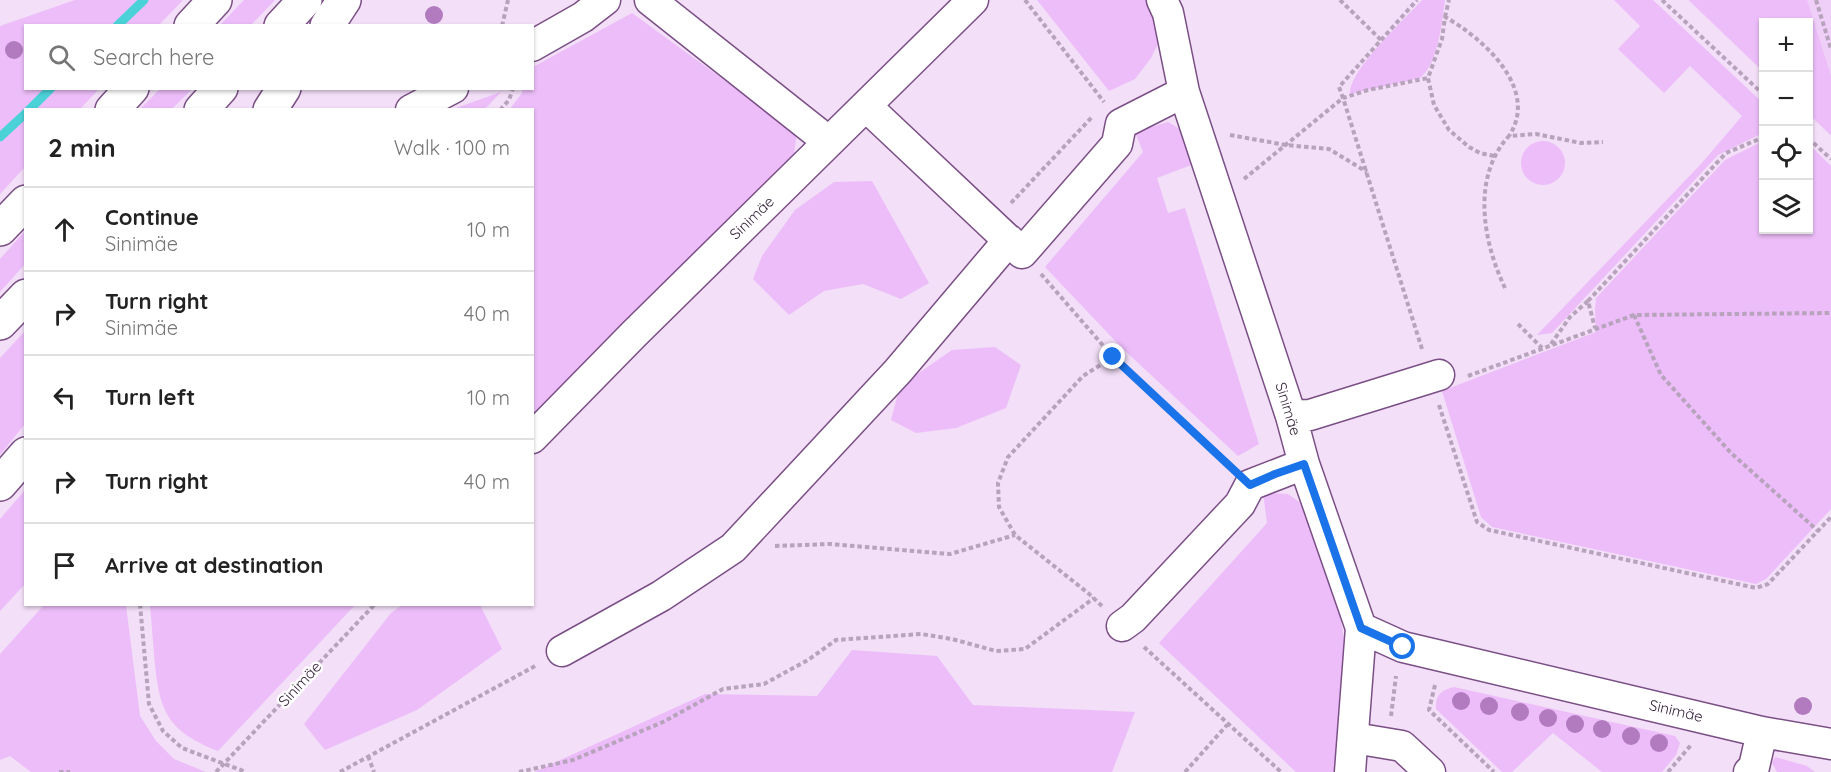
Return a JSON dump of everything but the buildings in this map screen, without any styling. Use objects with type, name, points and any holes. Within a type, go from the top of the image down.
[{"type":"highway","points":[[193,24],[215,0]]},
{"type":"highway","points":[[283,24],[305,0]]},
{"type":"highway","points":[[328,24],[344,0]]},
{"type":"highway","points":[[114,108],[130,90]]},
{"type":"highway","points":[[203,108],[219,90]]},
{"type":"highway","points":[[271,108],[283,90]]},
{"type":"highway","points":[[0,229],[24,204]]},
{"type":"highway","points":[[0,323],[24,298]]},
{"type":"highway","points":[[0,484],[24,456]]},
{"type":"street","points":[[534,45],[584,16],[605,0]]},
{"type":"street","points":[[650,0],[829,142]]},
{"type":"street","name":"Sinimäe","points":[[534,436],[634,334],[973,0]]},
{"type":"street","name":"Sinimäe","points":[[1162,0],[1168,13],[1185,93],[1291,416],[1304,464],[1361,628],[1403,647],[1762,732],[1831,744]]},
{"type":"street","points":[[415,108],[449,90]]},
{"type":"street","points":[[562,651],[661,596],[733,548],[898,371],[1008,239],[1117,144],[1109,118],[1185,93]]},
{"type":"street","points":[[867,106],[1008,239]]},
{"type":"street","points":[[1291,416],[1310,415],[1445,376]]},
{"type":"street","points":[[1122,626],[1133,618],[1240,504],[1250,485],[1304,464]]},
{"type":"street","points":[[1350,772],[1361,628]]},
{"type":"street","points":[[1749,772],[1754,767],[1762,732]]},
{"type":"street","points":[[1354,738],[1402,746],[1430,772]]},
{"type":"path","points":[[502,24],[508,0]]},
{"type":"path","points":[[1025,0],[1109,118],[1008,239],[1113,357],[1250,485]]},
{"type":"path","points":[[1340,0],[1381,40]]},
{"type":"path","points":[[1417,0],[1339,87],[1367,172],[1445,376],[1477,522],[1489,530],[1756,588],[1768,584],[1831,517]]},
{"type":"path","points":[[1449,0],[1442,39],[1428,78],[1434,105],[1449,130],[1469,147],[1480,153],[1494,156]]},
{"type":"path","points":[[1662,0],[1759,90]]},
{"type":"path","points":[[1816,0],[1831,48]]},
{"type":"path","points":[[1446,17],[1467,31],[1492,54],[1513,82],[1516,93],[1517,113],[1514,127],[1497,148],[1484,199],[1486,234],[1494,266],[1505,288]]},
{"type":"path","points":[[1238,184],[1343,98],[1368,90],[1428,78]]},
{"type":"path","points":[[502,108],[509,100],[512,90]]},
{"type":"path","points":[[1223,134],[1286,145],[1329,149],[1367,172]]},
{"type":"path","points":[[1509,136],[1536,134],[1581,143],[1603,142]]},
{"type":"path","points":[[1550,346],[1570,317],[1588,301],[1726,153],[1759,139]]},
{"type":"path","points":[[1813,142],[1831,159]]},
{"type":"path","points":[[1588,301],[1595,328]]},
{"type":"path","points":[[1445,376],[1550,346],[1634,315],[1831,313]]},
{"type":"path","points":[[1634,315],[1661,375],[1731,453],[1818,531]]},
{"type":"path","points":[[1518,324],[1542,348]]},
{"type":"path","points":[[1113,357],[1083,376],[1008,457],[998,483],[999,507],[1015,535],[1094,598],[1227,725],[1281,772]]},
{"type":"path","points":[[733,548],[830,544],[950,554],[1015,535]]},
{"type":"path","points":[[519,772],[573,760],[663,722],[723,689],[764,684],[808,660],[836,640],[921,634],[996,651],[1025,649],[1094,598]]},
{"type":"path","points":[[140,606],[149,704],[163,731],[182,748],[246,772]]},
{"type":"path","name":"Sinimäe","points":[[216,772],[373,606]]},
{"type":"path","points":[[340,772],[562,651]]},
{"type":"path","points":[[1437,676],[1429,710],[1494,772]]},
{"type":"path","points":[[1185,772],[1227,725]]},
{"type":"path","points":[[1668,772],[1693,743]]},
{"type":"path","points":[[368,756],[374,772]]},
{"type":"path","points":[[58,772],[70,772]]},
{"type":"shaded area","points":[[75,0],[183,0],[160,24],[24,24],[24,90],[98,90],[81,108],[24,108],[24,168],[0,194],[0,26]]},
{"type":"shaded area","points":[[244,0],[275,0],[252,24],[221,24]]},
{"type":"shaded area","points":[[1037,0],[1148,0],[1159,42],[1151,58],[1135,79],[1109,91]]},
{"type":"shaded area","points":[[1422,0],[1445,0],[1438,42],[1426,72],[1420,78],[1350,94],[1358,72],[1391,32]]},
{"type":"shaded area","points":[[1614,0],[1653,0],[1759,99],[1759,135],[1718,155],[1552,333],[1537,335],[1700,165],[1742,116],[1690,66],[1664,93],[1618,49],[1640,26]]},
{"type":"shaded area","points":[[1688,0],[1831,0],[1831,136],[1813,119],[1813,18],[1759,18],[1759,68]]},
{"type":"shaded area","points":[[1689,0],[1807,0],[1813,18],[1759,18],[1759,67]]},
{"type":"shaded area","points":[[632,13],[797,133],[794,154],[534,417],[534,108],[511,108],[522,90],[534,90],[534,66]]},
{"type":"shaded area","points":[[1813,19],[1831,76],[1831,135],[1813,118]]},
{"type":"shaded area","points":[[159,90],[191,90],[173,108],[141,108]]},
{"type":"shaded area","points":[[501,92],[486,108],[456,108]]},
{"type":"shaded area","points":[[1168,122],[1183,131],[1202,161],[1157,178],[1168,213],[1185,208],[1259,444],[1238,456],[1121,347],[1045,267],[1143,152],[1135,132]]},
{"type":"shaded area","points":[[1543,141],[1552,142],[1559,147],[1564,154],[1564,172],[1559,179],[1552,184],[1543,185],[1534,184],[1527,179],[1522,172],[1521,163],[1522,154],[1527,147],[1534,142]]},
{"type":"shaded area","points":[[1759,143],[1759,234],[1813,234],[1813,148],[1831,166],[1831,509],[1766,579],[1756,584],[1492,527],[1481,517],[1442,391],[1596,332],[1596,298],[1725,160]]},
{"type":"shaded area","points":[[872,181],[929,283],[901,299],[863,284],[824,291],[789,315],[753,279],[762,256],[795,210],[834,182]]},
{"type":"shaded area","points":[[24,232],[24,265],[0,292],[0,259]]},
{"type":"shaded area","points":[[24,332],[24,425],[0,455],[0,358]]},
{"type":"shaded area","points":[[995,347],[1021,365],[1006,408],[956,428],[916,433],[891,420],[900,386],[952,350]]},
{"type":"shaded area","points":[[24,491],[24,585],[0,611],[0,519]]},
{"type":"shaded area","points":[[1263,493],[1288,494],[1305,506],[1337,596],[1344,639],[1336,772],[1296,772],[1159,643],[1267,523]]},
{"type":"shaded area","points":[[43,606],[126,606],[140,716],[156,741],[174,759],[206,772],[31,772],[10,756],[0,760],[0,654]]},
{"type":"shaded area","points":[[150,606],[354,606],[218,751],[189,736],[170,719],[160,696],[154,658]]},
{"type":"shaded area","points":[[401,606],[480,606],[502,649],[417,710],[325,750],[304,724],[391,613]]},
{"type":"shaded area","points":[[852,650],[937,656],[973,705],[1135,712],[1112,772],[534,772],[705,694],[817,696]]},
{"type":"shaded area","points":[[1454,687],[1675,736],[1680,743],[1676,755],[1662,772],[1602,772],[1553,733],[1512,772],[1502,772],[1436,709],[1440,694]]},
{"type":"shaded area","points":[[1775,757],[1807,766],[1815,772],[1777,772],[1772,763]]},
{"type":"waterway","points":[[119,24],[144,0]]},
{"type":"waterway","points":[[31,108],[49,90]]},
{"type":"waterway","points":[[0,137],[24,115]]},
{"type":"route","points":[[1113,357],[1250,485],[1304,464],[1361,628],[1403,647]]}]
